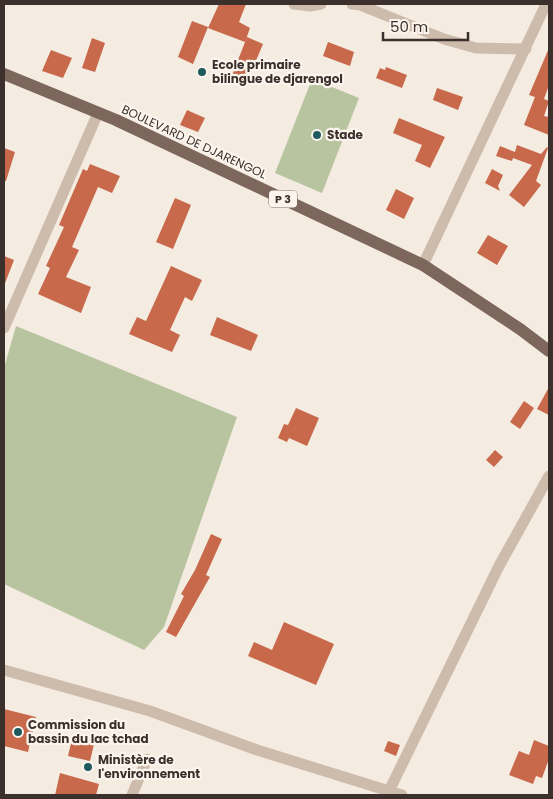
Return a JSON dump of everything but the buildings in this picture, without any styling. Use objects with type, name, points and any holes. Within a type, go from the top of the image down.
[{"type":"main road","name":"BOULEVARD DE DJARENGOL","points":[[4,74],[98,113],[423,265],[520,328],[549,351]]},
{"type":"street","points":[[294,4],[310,6],[321,4]]},
{"type":"street","points":[[352,4],[360,5],[444,39],[476,48],[526,49]]},
{"type":"street","points":[[423,265],[546,4]]},
{"type":"street","points":[[4,328],[98,113]]},
{"type":"street","points":[[389,791],[499,566],[549,476]]},
{"type":"street","points":[[4,670],[150,711],[257,750],[402,795]]},
{"type":"street","points":[[132,795],[147,759]]},
{"type":"green space","name":"Stade","points":[[312,79],[359,98],[322,193],[275,173]]},
{"type":"green space","points":[[16,326],[237,417],[164,627],[144,650],[4,584],[4,368]]},
{"type":"place","name":"Ecole primaire bilingue de djarengol","points":[[202,72]]},
{"type":"place","name":"Stade","points":[[317,135]]},
{"type":"place","name":"Commission du bassin du lac tchad","points":[[18,732]]},
{"type":"place","name":"Ministère de l'environnement","points":[[88,767]]}]
